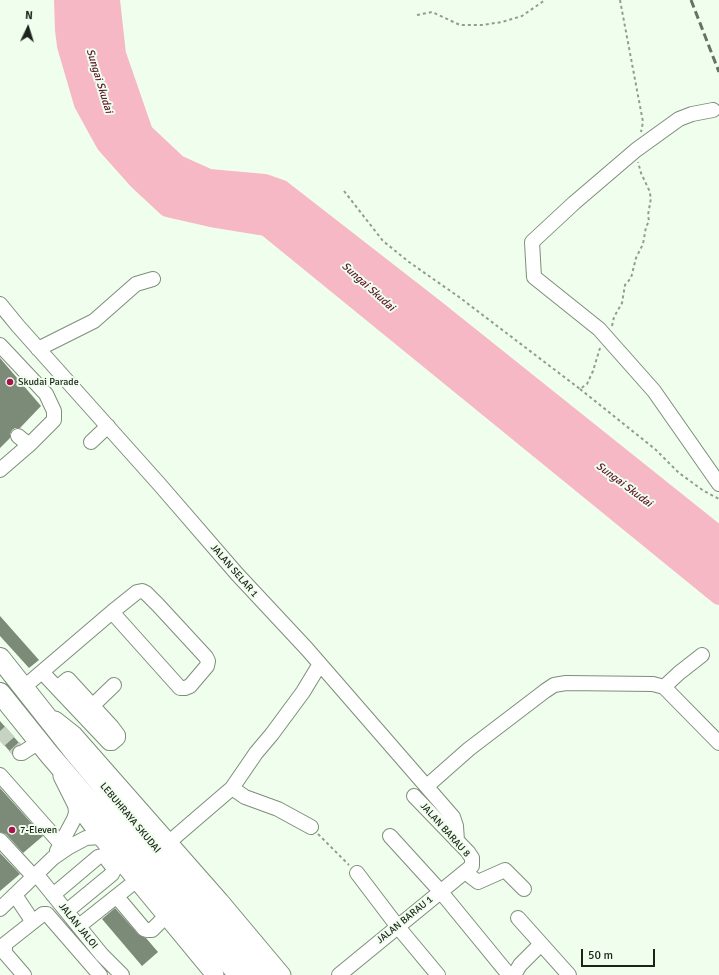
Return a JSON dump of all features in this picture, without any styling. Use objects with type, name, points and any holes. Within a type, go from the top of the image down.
[{"type":"highway","name":"LEBUHRAYA SKUDAI","points":[[0,658],[106,790],[262,975]]},
{"type":"highway","name":"LEBUHRAYA SKUDAI","points":[[1,696],[239,975]]},
{"type":"highway","points":[[226,932],[269,975]]},
{"type":"main road","points":[[40,709],[74,735],[220,901],[282,975]]},
{"type":"main road","points":[[44,748],[76,802],[101,837],[215,975]]},
{"type":"street","points":[[713,110],[692,114],[679,119],[636,150],[574,202],[532,242],[534,277],[598,329],[654,391],[719,484]]},
{"type":"street","points":[[38,349],[94,321],[136,284],[153,279]]},
{"type":"street","name":"JALAN SELAR 1","points":[[0,304],[251,590],[320,664],[453,816],[456,826],[457,841]]},
{"type":"street","points":[[0,345],[46,394],[54,411],[54,420],[23,440],[0,470]]},
{"type":"street","points":[[91,442],[108,426]]},
{"type":"street","points":[[23,688],[112,612],[136,592],[142,591],[146,593],[206,658],[208,661],[207,666],[190,686],[180,688],[112,612]]},
{"type":"street","points":[[664,688],[679,672],[702,655]]},
{"type":"street","points":[[168,843],[232,788],[256,753],[292,708],[320,664]]},
{"type":"street","points":[[42,672],[57,688],[88,711],[114,684]]},
{"type":"street","points":[[427,786],[469,749],[544,691],[554,685],[566,683],[653,684],[664,688],[719,743]]},
{"type":"street","points":[[20,753],[44,748]]},
{"type":"street","points":[[0,775],[61,844]]},
{"type":"street","points":[[232,788],[238,794],[278,809],[311,827]]},
{"type":"street","name":"JALAN BARAU 8","points":[[414,796],[472,858],[468,869]]},
{"type":"street","points":[[53,858],[74,819],[76,813],[76,802]]},
{"type":"street","points":[[390,836],[441,892],[509,975]]},
{"type":"street","points":[[0,908],[36,876],[53,858],[77,842],[86,838],[101,837]]},
{"type":"street","name":"JALAN JALOI","points":[[0,840],[36,876],[67,911],[102,955],[122,975]]},
{"type":"street","points":[[53,895],[98,857],[105,857],[114,870],[112,874],[67,911]]},
{"type":"street","points":[[468,869],[478,882],[505,870],[524,889]]},
{"type":"street","name":"JALAN BARAU 1","points":[[339,975],[468,869]]},
{"type":"street","points":[[357,873],[398,927],[438,975]]},
{"type":"street","points":[[79,926],[137,880]]},
{"type":"street","points":[[15,895],[33,922]]},
{"type":"street","points":[[117,897],[144,929],[152,930],[166,916]]},
{"type":"street","points":[[24,975],[5,952],[5,944],[43,914],[47,914],[100,975]]},
{"type":"street","points":[[518,918],[569,975]]},
{"type":"street","points":[[514,975],[520,965],[541,944]]},
{"type":"path","points":[[417,15],[432,12],[460,25],[482,26],[522,16],[545,0]]},
{"type":"path","points":[[580,389],[587,384],[593,371],[600,348],[611,329],[614,317],[622,303],[625,285],[631,278],[636,258],[643,244],[646,227],[649,221],[648,215],[651,198],[650,190],[641,173],[636,150],[643,122],[620,0]]},
{"type":"path","points":[[344,191],[383,241],[409,262],[471,305],[580,389],[655,448],[679,473],[704,491],[719,499]]},
{"type":"path","points":[[311,827],[357,873]]},
{"type":"water","name":"Sungai Skudai","points":[[63,0],[111,0],[117,54],[144,131],[178,164],[209,178],[265,183],[282,189],[435,308],[719,535],[719,596],[266,227],[211,218],[167,208],[138,181],[105,144],[83,104],[66,46]]},
{"type":"building","name":"Skudai Parade","points":[[0,358],[41,406],[20,428],[15,428],[12,430],[10,438],[0,448]]},
{"type":"building","points":[[0,616],[39,660],[29,668],[0,636]]},
{"type":"building","points":[[0,721],[20,744],[13,748],[12,754],[0,740]]},
{"type":"building","points":[[0,788],[43,836],[23,853],[6,834],[0,832]]},
{"type":"building","points":[[0,853],[20,874],[0,891]]},
{"type":"building","points":[[115,908],[138,934],[146,938],[158,952],[142,966],[102,919]]},
{"type":"waterway","points":[[63,0],[66,46],[83,104],[105,144],[138,181],[167,208],[211,218],[266,227],[719,596]]},
{"type":"waterway","points":[[111,0],[117,54],[144,132],[178,164],[209,178],[265,183],[282,189],[435,308],[719,535]]},
{"type":"tunnel","points":[[0,731],[20,753]]},
{"type":"railway","points":[[691,0],[719,72]]},
{"type":"place","name":"Skudai Parade","points":[[10,382]]},
{"type":"place","name":"7-Eleven","points":[[12,830]]}]
